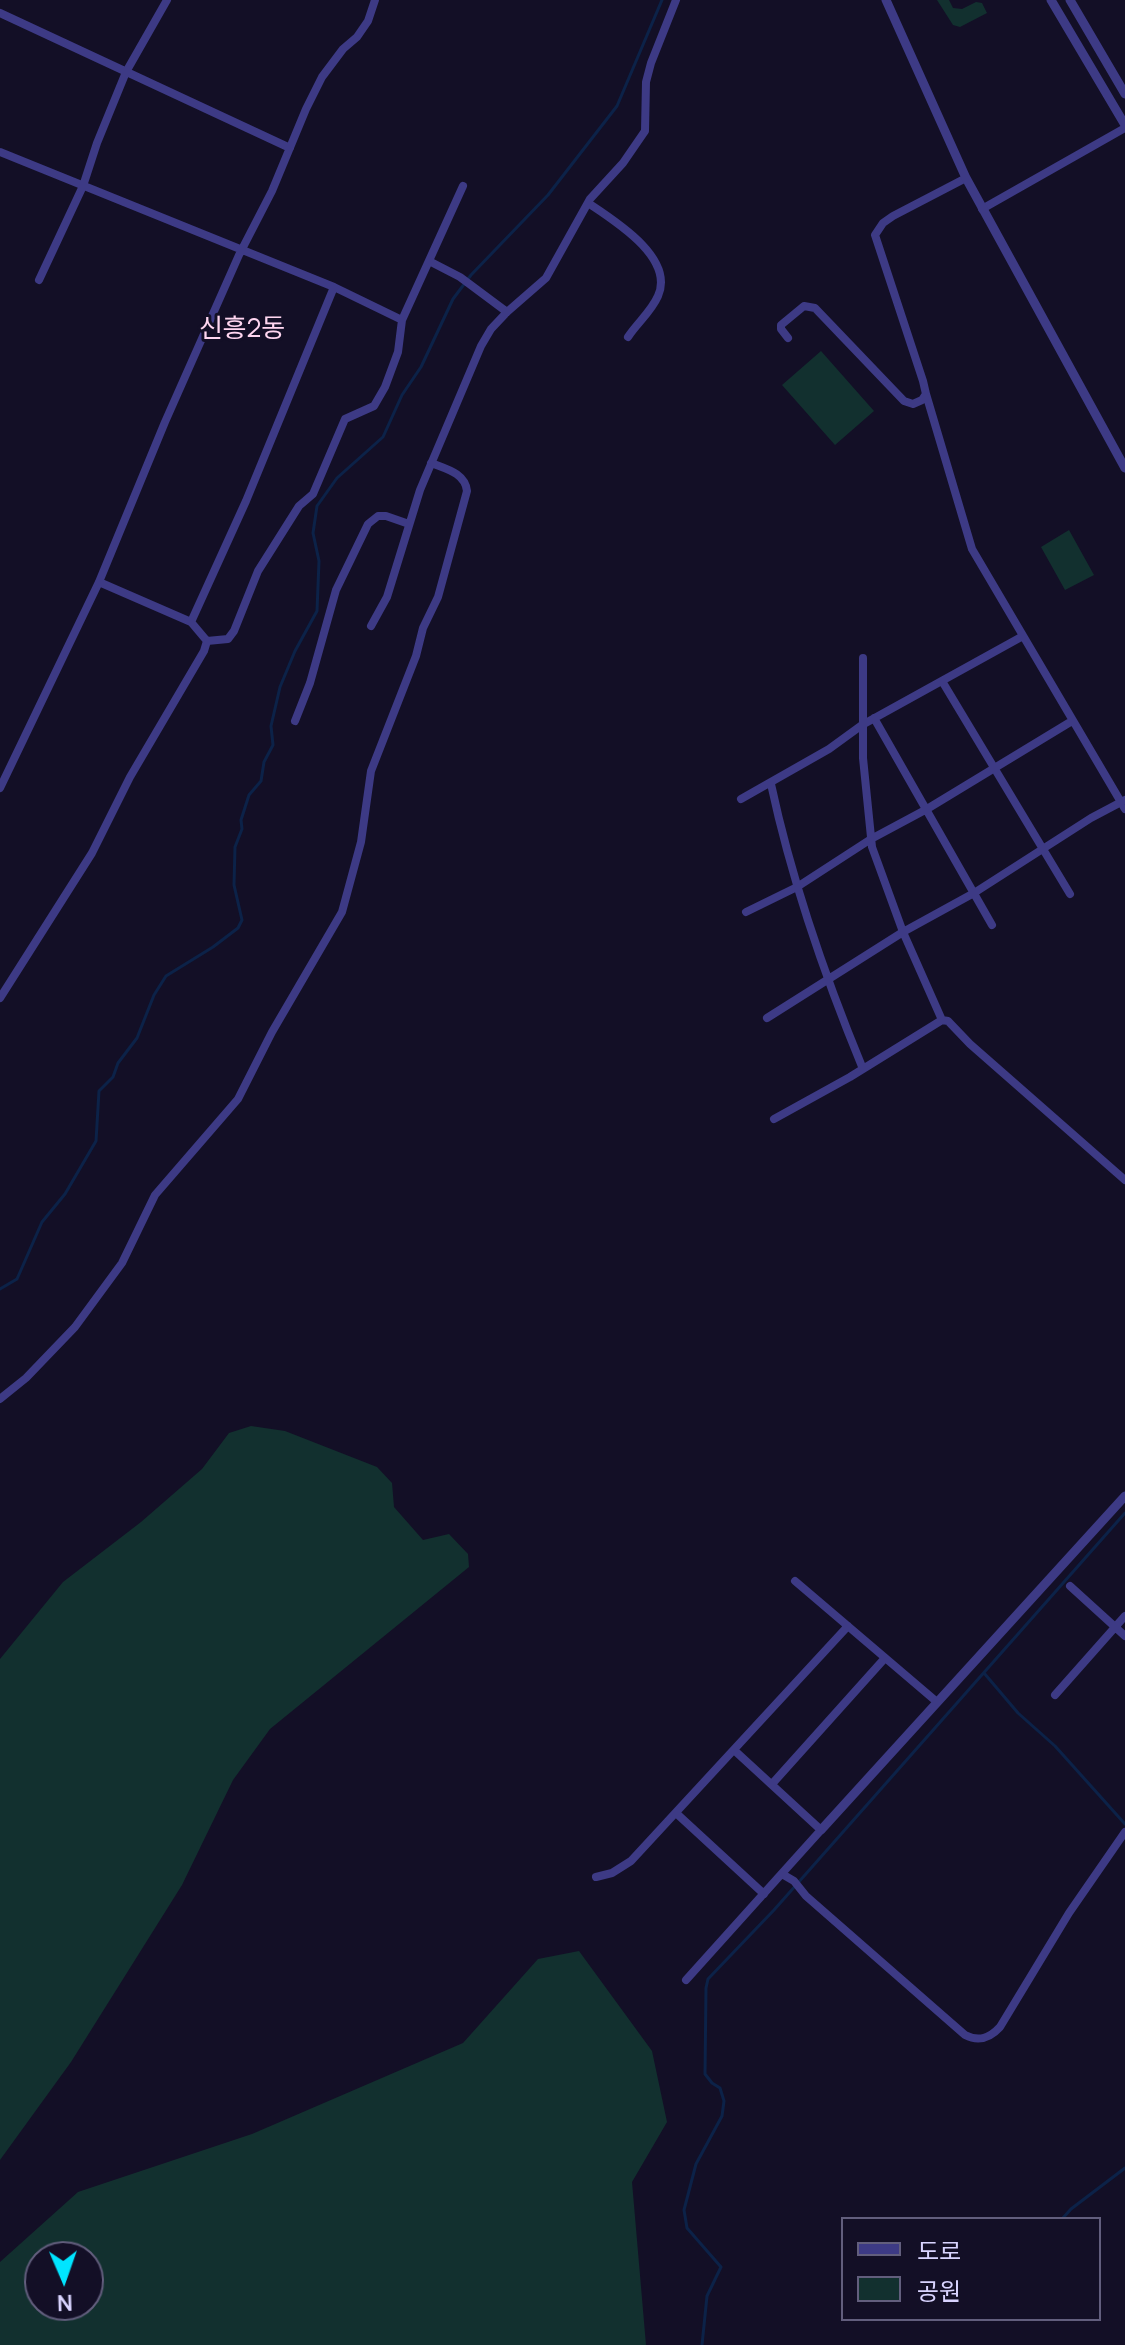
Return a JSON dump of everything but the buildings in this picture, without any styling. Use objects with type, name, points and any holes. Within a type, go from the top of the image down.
[{"type":"street","points":[[39,280],[83,186],[126,72],[167,0]]},
{"type":"street","points":[[0,788],[99,582],[241,250],[272,191],[322,77],[343,49],[357,37],[368,21],[375,0]]},
{"type":"street","points":[[371,626],[387,597],[431,463],[481,346],[507,312],[546,278],[588,203],[623,163],[645,131],[646,82],[676,0]]},
{"type":"street","points":[[886,0],[966,178],[1125,468]]},
{"type":"street","points":[[982,209],[1125,126],[1051,0]]},
{"type":"street","points":[[1070,0],[1125,94]]},
{"type":"street","points":[[0,13],[290,148]]},
{"type":"street","points":[[0,152],[334,287],[402,320]]},
{"type":"street","points":[[767,1018],[903,932],[1124,803],[1072,721],[972,549],[875,235],[883,223],[893,216],[966,178]]},
{"type":"street","points":[[207,641],[228,639],[234,631],[258,571],[299,506],[313,494],[345,419],[374,406],[398,352],[402,320],[463,186]]},
{"type":"street","points":[[588,203],[636,239],[652,257],[661,274],[658,295],[628,337]]},
{"type":"street","points":[[429,261],[460,277],[507,312]]},
{"type":"street","points":[[191,622],[246,501],[334,287]]},
{"type":"street","points":[[788,338],[781,325],[804,306],[815,308],[908,404],[922,400],[926,394]]},
{"type":"street","points":[[0,1399],[26,1378],[84,1316],[122,1263],[155,1195],[238,1099],[272,1032],[342,912],[361,842],[371,771],[416,656],[423,628],[438,597],[467,491],[461,477],[431,463]]},
{"type":"street","points":[[295,721],[322,647],[336,590],[368,524],[378,516],[386,516],[409,524]]},
{"type":"street","points":[[99,582],[191,622],[207,641]]},
{"type":"street","points":[[741,799],[829,749],[874,718],[1023,636]]},
{"type":"street","points":[[0,998],[92,853],[130,777],[171,710],[207,641]]},
{"type":"street","points":[[863,658],[862,725],[871,839],[903,932],[942,1020]]},
{"type":"street","points":[[942,681],[1070,894]]},
{"type":"street","points":[[874,718],[992,925]]},
{"type":"street","points":[[746,912],[797,887],[871,839],[927,809],[1072,721]]},
{"type":"street","points":[[771,784],[797,887],[827,979],[863,1069]]},
{"type":"street","points":[[774,1119],[942,1020],[948,1021],[970,1044],[1125,1180]]},
{"type":"street","points":[[686,1980],[1125,1496]]},
{"type":"street","points":[[795,1581],[937,1702]]},
{"type":"street","points":[[1070,1586],[1125,1636]]},
{"type":"street","points":[[1055,1695],[1125,1616]]},
{"type":"street","points":[[596,1877],[612,1873],[631,1861],[848,1626]]},
{"type":"street","points":[[772,1784],[885,1658]]},
{"type":"street","points":[[734,1750],[821,1830]]},
{"type":"street","points":[[676,1813],[764,1894]]},
{"type":"street","points":[[782,1874],[797,1884],[806,1896],[965,2035],[983,2039],[993,2035],[1000,2027],[1069,1913],[1125,1832]]},
{"type":"green space","points":[[937,0],[949,0],[953,8],[962,9],[976,2],[982,3],[987,13],[960,27],[953,25]]},
{"type":"green space","points":[[821,351],[874,411],[835,445],[782,385]]},
{"type":"green space","points":[[1069,530],[1094,575],[1065,590],[1041,547]]},
{"type":"green space","points":[[251,1426],[285,1431],[377,1467],[392,1483],[394,1507],[423,1540],[449,1534],[468,1554],[469,1567],[270,1729],[233,1780],[182,1885],[71,2062],[0,2160],[0,1659],[63,1582],[141,1522],[202,1469],[229,1433]]},
{"type":"green space","points":[[579,1951],[652,2051],[667,2122],[632,2182],[646,2345],[0,2345],[0,2262],[78,2192],[252,2134],[463,2043],[538,1959]]},
{"type":"waterway","points":[[0,1289],[17,1279],[42,1222],[65,1194],[96,1141],[99,1091],[113,1077],[118,1063],[137,1038],[154,995],[166,976],[213,947],[238,928],[242,920],[234,885],[235,847],[249,795],[261,781],[264,762],[273,745],[271,726],[280,687],[317,611],[319,561],[313,533],[317,506],[337,478],[383,437],[453,299],[471,275],[548,195],[617,106],[662,0]]},
{"type":"waterway","points":[[702,2345],[707,2296],[721,2267],[687,2228],[684,2210],[696,2164],[722,2116],[724,2101],[720,2088],[705,2074],[708,1979],[774,1910],[1125,1513]]},
{"type":"waterway","points":[[984,1673],[1018,1713],[1055,1746],[1125,1824]]},
{"type":"waterway","points":[[1064,2217],[1125,2168]]},
{"type":"district","name":"신흥2동","points":[[242,330]]}]
